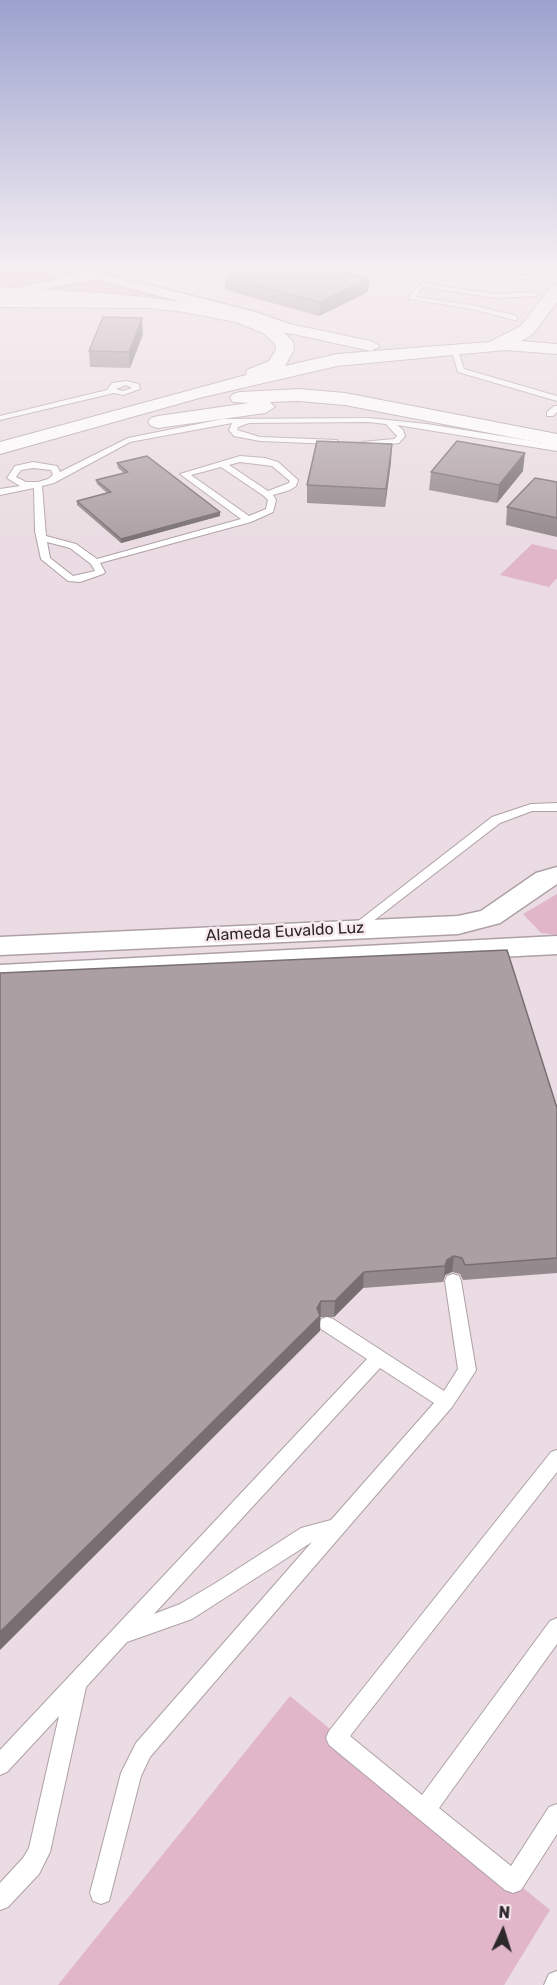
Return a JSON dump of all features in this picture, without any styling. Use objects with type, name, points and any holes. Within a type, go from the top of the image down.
[{"type":"main road","points":[[108,420],[266,369],[281,361]]},
{"type":"main road","points":[[198,392],[334,361]]},
{"type":"main road","points":[[0,448],[165,408],[260,396],[319,396],[387,414]]},
{"type":"main road","points":[[11,465],[143,426],[222,412],[297,403],[557,440]]},
{"type":"main road","points":[[11,465],[52,434]]},
{"type":"street","name":"Alameda Euvaldo Luz","points":[[0,946],[458,924],[490,917],[545,879],[557,875]]},
{"type":"street","name":"Alameda Euvaldo Luz","points":[[0,974],[557,945]]},
{"type":"lane","points":[[458,361],[461,370],[557,399]]},
{"type":"lane","points":[[0,418],[113,391]]},
{"type":"lane","points":[[550,414],[557,408]]},
{"type":"lane","points":[[351,443],[386,444],[396,441],[401,436],[400,432],[387,414]]},
{"type":"lane","points":[[340,442],[247,437],[233,430],[241,421],[334,419],[387,414],[428,426],[557,448]]},
{"type":"lane","points":[[0,492],[38,485],[128,440],[187,426],[261,420]]},
{"type":"lane","points":[[249,519],[184,474],[240,459],[265,461],[275,464],[291,476],[293,484],[267,494]]},
{"type":"lane","points":[[95,562],[249,519],[270,510],[272,500],[267,494],[222,464]]},
{"type":"lane","points":[[11,465],[40,465],[54,468],[57,471],[55,478]]},
{"type":"lane","points":[[0,478],[11,465]]},
{"type":"lane","points":[[11,465],[13,480],[38,485]]},
{"type":"lane","points":[[38,485],[42,538],[46,559],[65,576],[80,579],[96,575],[100,568],[74,546],[42,538]]},
{"type":"lane","points":[[354,929],[496,820],[531,808],[557,807]]},
{"type":"lane","points":[[101,1893],[131,1773],[143,1750],[446,1402],[467,1370],[453,1281]]},
{"type":"lane","points":[[327,1324],[446,1402]]},
{"type":"lane","points":[[0,1766],[379,1358]]},
{"type":"lane","points":[[557,1458],[336,1738],[513,1882],[557,1815]]},
{"type":"lane","points":[[120,1635],[185,1612],[221,1591],[290,1544],[308,1534],[335,1528]]},
{"type":"lane","points":[[425,1809],[557,1628]]},
{"type":"lane","points":[[0,1899],[31,1866],[39,1852],[76,1683]]},
{"type":"shaded area","points":[[532,544],[557,550],[557,578],[549,587],[500,575]]},
{"type":"shaded area","points":[[557,894],[557,935],[541,933],[523,914]]},
{"type":"shaded area","points":[[290,1696],[550,1910],[504,1985],[58,1985]]},
{"type":"building","points":[[317,441],[392,444],[386,489],[307,485]]},
{"type":"building","points":[[457,441],[525,453],[499,485],[431,472]]},
{"type":"building","points":[[147,456],[220,512],[121,539],[77,501],[111,492],[96,480],[128,472],[117,463]]},
{"type":"building","points":[[535,478],[557,482],[557,518],[507,507]]},
{"type":"building","points":[[507,950],[557,1108],[557,1258],[465,1265],[462,1258],[454,1256],[447,1260],[445,1266],[364,1272],[335,1301],[321,1301],[317,1308],[320,1316],[0,1632],[0,973]]}]
